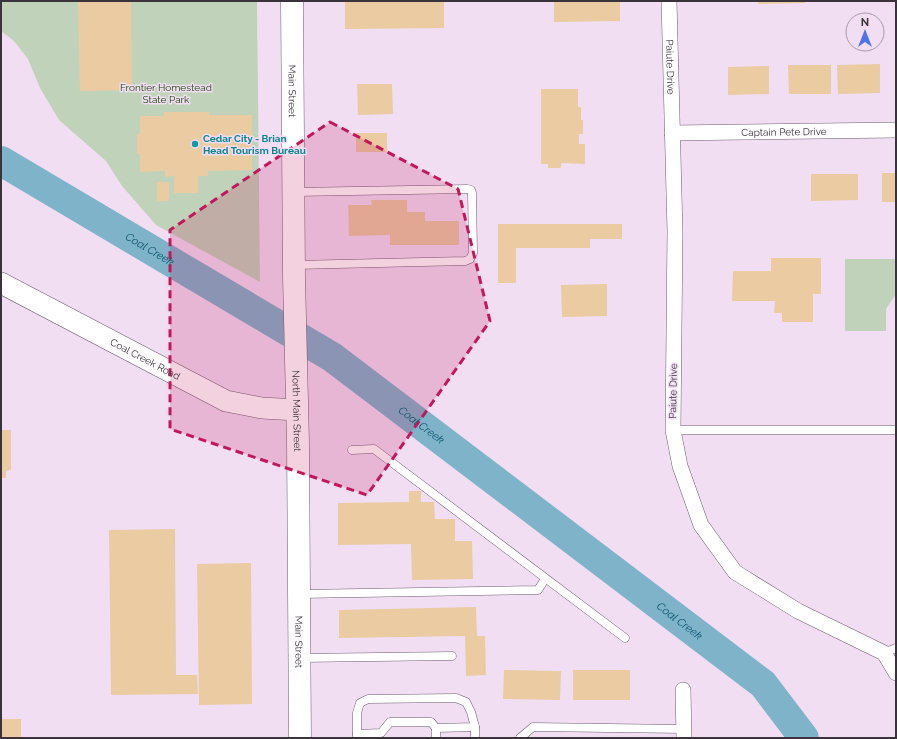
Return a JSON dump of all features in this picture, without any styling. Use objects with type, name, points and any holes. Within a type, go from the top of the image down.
[{"type":"main road","name":"Main Street","points":[[292,1],[294,271]]},
{"type":"main road","name":"North Main Street","points":[[294,271],[299,546]]},
{"type":"main road","name":"Coal Creek Road","points":[[1,283],[226,401],[262,408],[297,410]]},
{"type":"main road","name":"Main Street","points":[[299,546],[300,738]]},
{"type":"street","name":"Paiute Drive","points":[[669,1],[675,232],[673,430],[680,466],[701,525],[735,572],[798,611],[890,650],[896,673]]},
{"type":"street","name":"Captain Pete Drive","points":[[672,133],[896,130]]},
{"type":"street","points":[[683,690],[684,733]]},
{"type":"lane","points":[[294,192],[467,188],[471,190],[472,193],[473,253],[470,259],[465,261],[294,271]]},
{"type":"lane","points":[[673,430],[896,430]]},
{"type":"lane","points":[[352,450],[374,450],[625,638]]},
{"type":"lane","points":[[299,594],[538,590],[546,579]]},
{"type":"lane","points":[[300,658],[452,656]]},
{"type":"lane","points":[[436,738],[436,728],[431,722],[390,722],[381,733],[357,736],[357,713],[360,703],[368,699],[456,698],[466,702],[471,712],[475,727],[475,738]]},
{"type":"lane","points":[[436,728],[475,727]]},
{"type":"lane","points":[[520,738],[533,728],[684,733]]},
{"type":"highlighted area","points":[[330,122],[458,189],[490,321],[367,495],[170,429],[170,230]]},
{"type":"green space","name":"Frontier Homestead State Park","points":[[1,1],[257,1],[260,282],[156,225],[122,186],[106,161],[59,120],[40,88],[28,59],[14,41],[1,31]]},
{"type":"green space","points":[[845,259],[896,259],[896,294],[886,309],[886,331],[845,331]]},
{"type":"building","points":[[78,1],[131,1],[132,90],[80,91]]},
{"type":"building","points":[[345,1],[444,1],[444,28],[345,29]]},
{"type":"building","points":[[554,1],[620,1],[620,21],[554,22]]},
{"type":"building","points":[[758,1],[805,1],[805,3],[758,4]]},
{"type":"building","points":[[880,64],[880,93],[838,94],[837,65]]},
{"type":"building","points":[[788,65],[831,65],[831,94],[789,94]]},
{"type":"building","points":[[769,66],[769,94],[728,95],[728,67]]},
{"type":"building","points":[[357,84],[392,84],[393,114],[358,115]]},
{"type":"building","points":[[541,89],[578,89],[578,107],[581,107],[581,120],[583,120],[583,134],[579,134],[579,144],[585,144],[585,164],[561,163],[561,168],[548,168],[548,164],[541,164]]},
{"type":"building","name":"Cedar City - Brian Head Tourism Bureau","points":[[164,112],[209,112],[209,115],[252,115],[252,170],[208,171],[208,176],[198,176],[198,193],[174,193],[174,176],[165,177],[165,171],[140,172],[140,154],[137,154],[137,134],[140,134],[140,116],[164,116]]},
{"type":"building","points":[[356,133],[387,133],[387,152],[356,152]]},
{"type":"building","points":[[882,173],[896,173],[896,202],[882,202]]},
{"type":"building","points":[[811,174],[858,174],[858,200],[811,201]]},
{"type":"building","points":[[157,182],[169,182],[169,201],[157,201]]},
{"type":"building","points":[[371,200],[407,200],[407,212],[425,212],[425,221],[459,221],[459,245],[390,245],[390,235],[349,236],[348,205],[372,205]]},
{"type":"building","points":[[498,224],[622,224],[622,239],[590,239],[590,248],[516,248],[516,283],[498,283]]},
{"type":"building","points":[[771,258],[821,258],[821,294],[813,294],[813,322],[782,322],[782,313],[774,313],[775,301],[732,301],[733,271],[771,271]]},
{"type":"building","points":[[607,284],[607,316],[562,317],[561,285]]},
{"type":"building","points":[[1,430],[11,430],[11,470],[6,471],[6,478],[1,478]]},
{"type":"building","points":[[409,491],[421,491],[421,502],[434,502],[435,519],[455,519],[455,541],[472,541],[473,579],[412,580],[411,544],[338,545],[338,503],[409,502]]},
{"type":"building","points":[[175,529],[176,675],[197,675],[198,694],[111,695],[109,530]]},
{"type":"building","points":[[251,563],[252,704],[199,705],[197,564]]},
{"type":"building","points":[[476,607],[477,636],[485,636],[486,675],[466,676],[465,636],[339,638],[339,610]]},
{"type":"building","points":[[504,670],[561,671],[560,700],[503,699]]},
{"type":"building","points":[[573,670],[630,670],[630,700],[573,700]]},
{"type":"building","points":[[1,719],[21,719],[21,738],[1,738]]},
{"type":"waterway","name":"Coal Creek","points":[[1,161],[332,357],[763,684],[804,738]]},
{"type":"place","name":"Cedar City - Brian Head Tourism Bureau","points":[[195,144]]}]
